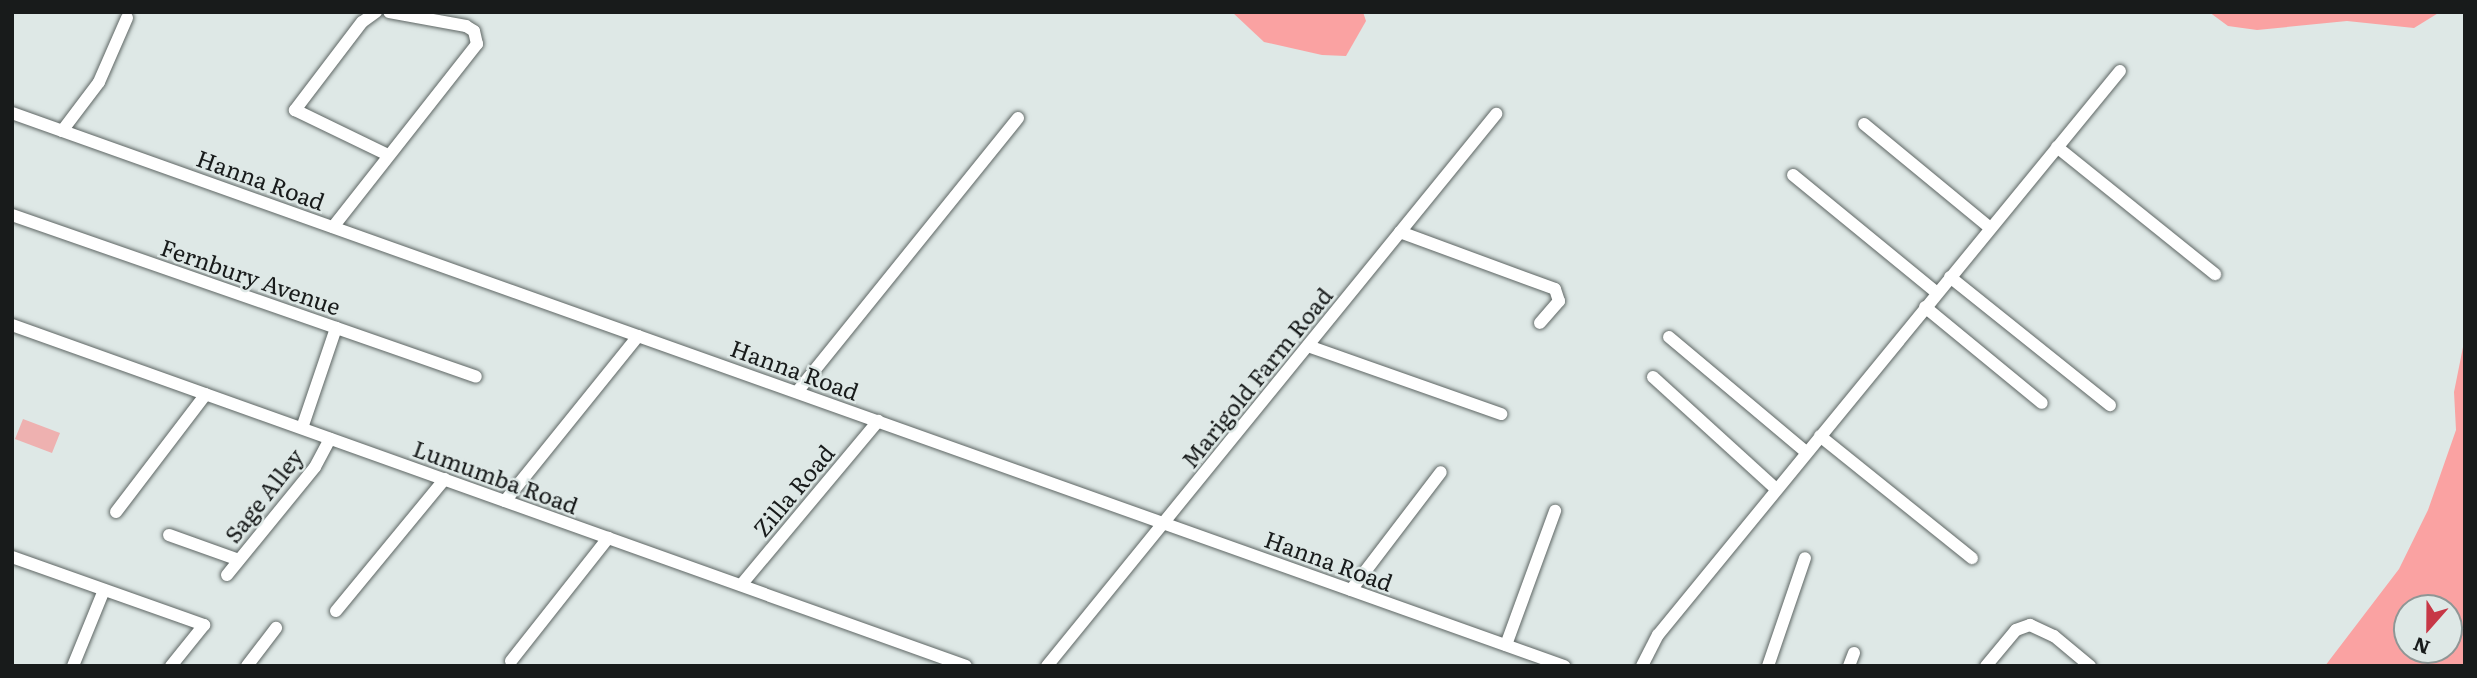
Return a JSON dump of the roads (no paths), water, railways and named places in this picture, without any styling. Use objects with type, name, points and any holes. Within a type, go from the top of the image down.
[{"type":"street","points":[[376,12],[362,22],[295,110],[388,155]]},
{"type":"street","points":[[333,227],[474,50],[478,38],[466,26],[389,12]]},
{"type":"street","points":[[62,131],[99,82],[127,18]]},
{"type":"street","points":[[1642,666],[1658,635],[2120,71]]},
{"type":"street","name":"Hanna Road","points":[[12,113],[1564,666]]},
{"type":"street","name":"Marigold Farm Road","points":[[1047,666],[1496,114]]},
{"type":"street","points":[[797,392],[1018,118]]},
{"type":"street","points":[[1864,124],[1990,228]]},
{"type":"street","points":[[2057,147],[2215,274]]},
{"type":"street","points":[[1793,175],[1937,293]]},
{"type":"street","name":"Fernbury Avenue","points":[[12,215],[476,377]]},
{"type":"street","points":[[1400,233],[1555,289],[1558,304],[1540,323]]},
{"type":"street","points":[[1950,277],[2110,405]]},
{"type":"street","points":[[1925,307],[2042,403]]},
{"type":"street","name":"Lumumba Road","points":[[12,325],[967,666]]},
{"type":"street","points":[[302,429],[337,328]]},
{"type":"street","points":[[505,501],[638,336]]},
{"type":"street","points":[[1669,337],[1807,452]]},
{"type":"street","points":[[1308,346],[1501,414]]},
{"type":"street","points":[[1653,377],[1776,489]]},
{"type":"street","points":[[116,512],[206,394]]},
{"type":"street","name":"Zilla Road","points":[[741,585],[878,421]]},
{"type":"street","points":[[1820,436],[1972,558]]},
{"type":"street","name":"Sage Alley","points":[[227,575],[315,467],[330,439]]},
{"type":"street","points":[[1351,590],[1441,472]]},
{"type":"street","points":[[336,611],[445,479]]},
{"type":"street","points":[[1506,645],[1555,511]]},
{"type":"street","points":[[169,535],[239,560]]},
{"type":"street","points":[[511,661],[608,538]]},
{"type":"street","points":[[12,557],[204,625],[170,666]]},
{"type":"street","points":[[1768,666],[1805,558]]},
{"type":"street","points":[[73,666],[104,590]]},
{"type":"street","points":[[1986,666],[2016,630],[2030,625],[2054,636],[2090,666]]},
{"type":"street","points":[[247,666],[276,628]]}]
